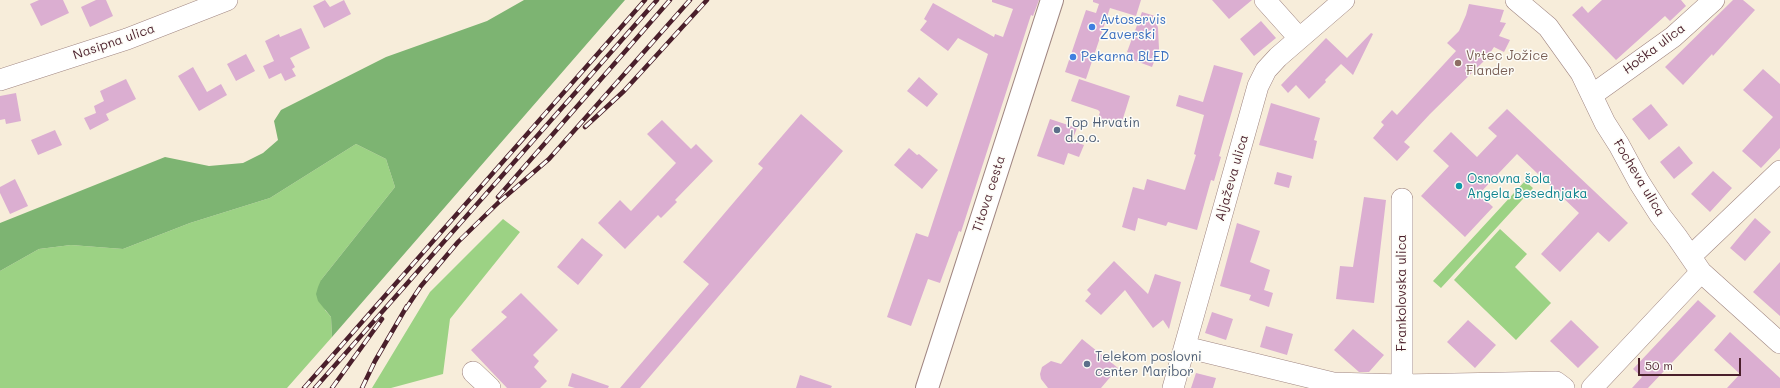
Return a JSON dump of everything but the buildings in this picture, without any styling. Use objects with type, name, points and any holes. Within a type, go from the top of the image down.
[{"type":"main road","name":"Titova cesta","points":[[927,388],[1052,0]]},
{"type":"main road","name":"Titova cesta","points":[[943,388],[1068,0]]},
{"type":"street","name":"Nasipna ulica","points":[[0,80],[126,39],[227,0]]},
{"type":"street","points":[[1265,0],[1299,38]]},
{"type":"street","name":"Aljaževa ulica","points":[[1173,388],[1258,86],[1266,70],[1299,38],[1344,0]]},
{"type":"street","name":"Focheva ulica","points":[[1516,0],[1548,27],[1581,73],[1605,123],[1639,182],[1660,215],[1696,264],[1780,343]]},
{"type":"street","name":"Hočka ulica","points":[[1592,96],[1674,37],[1714,0]]},
{"type":"street","points":[[1592,388],[1696,264],[1780,171]]},
{"type":"street","name":"Frankolovska ulica","points":[[1402,198],[1402,387]]},
{"type":"street","points":[[1185,348],[1333,384],[1402,387],[1556,382],[1564,388]]},
{"type":"street","points":[[473,372],[490,388]]},
{"type":"green space","points":[[524,0],[625,0],[332,337],[331,317],[318,301],[316,294],[318,287],[321,280],[395,187],[386,159],[356,144],[270,198],[190,223],[123,249],[71,245],[39,249],[0,271],[0,223],[165,157],[209,166],[243,163],[263,153],[278,140],[274,121],[281,110],[386,57],[487,21]]},
{"type":"green space","points":[[356,144],[386,159],[395,187],[321,280],[325,310],[331,317],[332,337],[287,388],[0,388],[0,271],[39,249],[71,245],[123,249],[190,223],[270,198]]},
{"type":"green space","points":[[1525,181],[1533,188],[1441,288],[1433,281]]},
{"type":"green space","points":[[503,219],[520,232],[450,319],[443,374],[391,388],[372,388],[430,292]]},
{"type":"green space","points":[[1500,229],[1527,254],[1515,267],[1551,303],[1516,340],[1454,280]]},
{"type":"railway","points":[[304,388],[645,0]]},
{"type":"railway","points":[[315,388],[657,0]]},
{"type":"railway","points":[[498,197],[670,0]]},
{"type":"railway","points":[[405,310],[421,286],[458,242],[499,202],[549,159],[690,0]]},
{"type":"railway","points":[[585,127],[624,91],[707,0]]},
{"type":"railway","points":[[362,388],[375,361],[407,306]]},
{"type":"railway","points":[[332,388],[382,319]]},
{"type":"place","name":"Avtoservis Zaverski","points":[[1092,27]]},
{"type":"place","name":"Pekarna BLED","points":[[1073,57]]},
{"type":"place","name":"Vrtec Jožice Flander","points":[[1458,63]]},
{"type":"place","name":"Top Hrvatin d.o.o.","points":[[1057,130]]},
{"type":"place","name":"Osnovna šola Angela Besednjaka","points":[[1459,186]]},
{"type":"place","name":"Telekom poslovni center Maribor","points":[[1087,364]]}]
